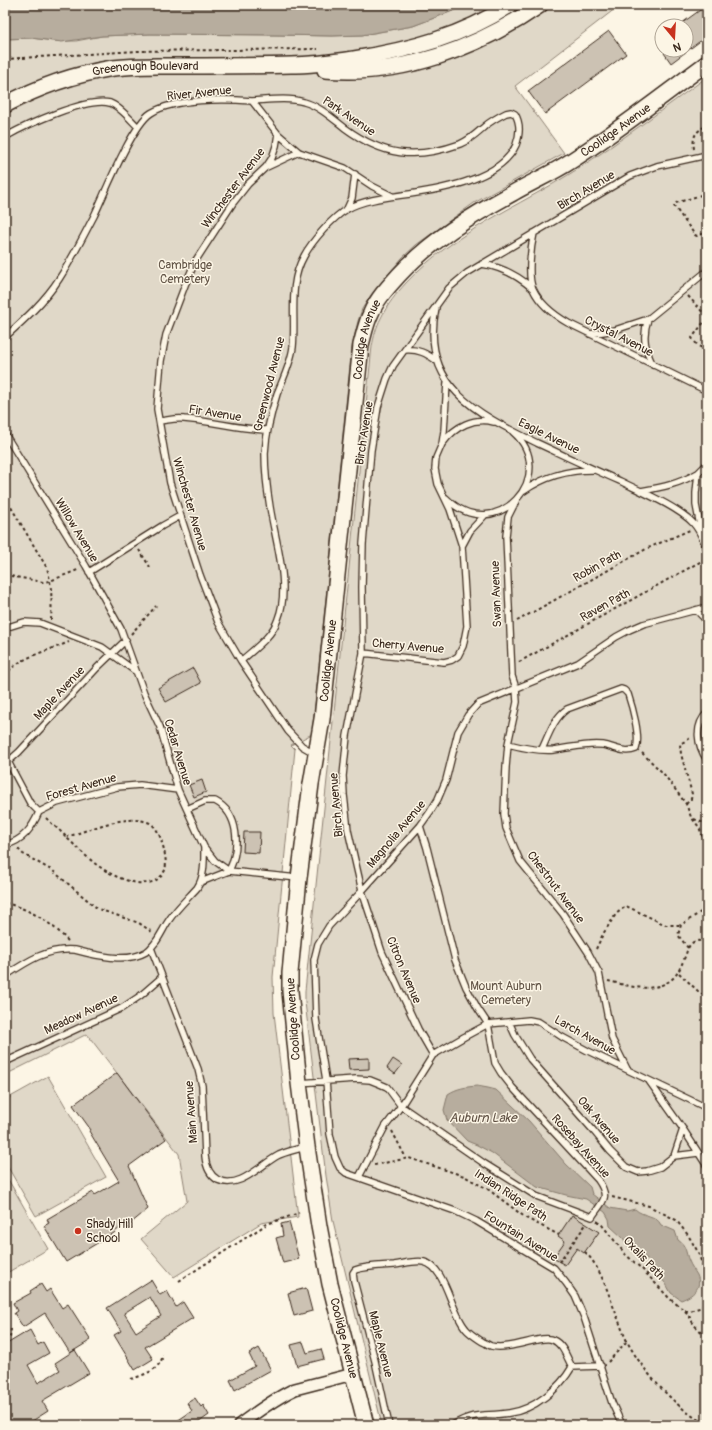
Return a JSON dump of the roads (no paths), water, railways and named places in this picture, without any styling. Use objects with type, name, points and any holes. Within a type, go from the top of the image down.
[{"type":"street","name":"Greenough Boulevard","points":[[5,105],[26,94],[57,82],[114,68],[143,66],[292,65],[355,58],[415,47],[441,39],[467,28],[510,5]]},
{"type":"street","name":"Greenough Boulevard","points":[[292,65],[326,70],[353,71],[393,67],[417,62],[442,55],[479,40],[540,5]]},
{"type":"street","name":"Coolidge Avenue","points":[[366,1425],[328,1273],[307,1147],[290,991],[290,973],[299,878],[311,784],[322,719],[361,345],[365,329],[371,312],[381,296],[393,281],[436,240],[470,218],[575,158],[707,64]]},
{"type":"street","points":[[239,1425],[279,1397],[295,1389],[353,1374]]},
{"type":"lane","name":"River Avenue","points":[[5,337],[34,308],[58,280],[93,218],[126,147],[138,127],[150,113],[176,104],[230,99],[252,101]]},
{"type":"lane","name":"Park Avenue","points":[[252,101],[292,100],[304,102],[317,107],[368,143],[385,150],[399,153],[418,154],[444,149],[462,143],[506,113],[511,112],[518,118],[520,127],[519,137],[513,150],[505,160],[490,171],[461,183],[438,189],[392,196]]},
{"type":"lane","points":[[252,101],[278,134],[299,152],[345,168],[372,186],[392,196]]},
{"type":"lane","points":[[5,137],[51,116],[92,103],[111,104],[124,113],[138,127]]},
{"type":"lane","name":"Winchester Avenue","points":[[278,134],[272,158],[266,167],[248,184],[230,209],[196,260],[185,285],[166,335],[161,361],[157,409],[170,483],[209,601],[218,622],[241,662],[292,737],[302,746],[317,752]]},
{"type":"lane","points":[[266,167],[299,152]]},
{"type":"lane","name":"Birch Avenue","points":[[362,891],[345,812],[343,776],[347,736],[363,653],[363,551],[371,450],[378,407],[382,392],[393,366],[436,305],[457,280],[630,176],[657,166],[695,159],[707,155]]},
{"type":"lane","points":[[347,209],[352,198],[355,174]]},
{"type":"lane","name":"Greenwood Avenue","points":[[241,662],[264,642],[273,630],[278,620],[282,605],[280,564],[266,477],[265,453],[267,430],[292,350],[294,336],[293,292],[300,262],[314,240],[347,209],[392,196]]},
{"type":"lane","points":[[532,288],[530,254],[534,233]]},
{"type":"lane","name":"Crystal Avenue","points":[[482,264],[494,266],[512,273],[532,288],[557,317],[653,366],[707,391]]},
{"type":"lane","points":[[590,334],[615,330],[638,324],[648,319],[707,271]]},
{"type":"lane","name":"Eagle Avenue","points":[[436,305],[433,326],[437,361],[448,383],[467,404],[510,430],[641,491],[676,510],[697,527],[702,535],[707,549]]},
{"type":"lane","points":[[648,319],[644,337],[646,348],[653,366]]},
{"type":"lane","points":[[405,350],[414,349],[423,352],[437,361]]},
{"type":"lane","name":"Cherry Avenue","points":[[363,653],[444,662],[452,660],[458,656],[463,646],[467,626],[462,546],[450,509],[438,484],[435,469],[436,458],[442,444],[444,431],[448,383]]},
{"type":"lane","name":"Fir Avenue","points":[[160,421],[183,419],[249,430],[267,430]]},
{"type":"lane","points":[[442,444],[450,433],[463,425],[482,421],[502,425]]},
{"type":"lane","points":[[442,492],[446,498],[460,509],[469,513],[485,515],[501,511],[516,501],[523,491],[529,477],[529,460],[524,445],[510,430]]},
{"type":"lane","name":"Willow Avenue","points":[[5,434],[88,569],[126,640]]},
{"type":"lane","points":[[641,491],[669,486],[684,481],[698,473],[707,464]]},
{"type":"lane","points":[[523,491],[543,479],[555,475],[569,472],[595,470]]},
{"type":"lane","points":[[698,473],[696,505],[702,535]]},
{"type":"lane","name":"Swan Avenue","points":[[516,501],[508,517],[506,526],[511,667],[516,688]]},
{"type":"lane","points":[[462,546],[470,531],[485,515]]},
{"type":"lane","points":[[88,569],[180,516]]},
{"type":"lane","name":"Magnolia Avenue","points":[[340,1168],[335,1157],[330,1134],[326,1080],[316,1019],[314,960],[318,944],[329,926],[420,826],[438,799],[446,780],[458,732],[468,715],[478,704],[578,663],[616,637],[643,624],[707,607]]},
{"type":"lane","points":[[696,610],[707,621]]},
{"type":"lane","points":[[5,628],[24,622],[40,623],[95,644],[112,653],[135,671]]},
{"type":"lane","name":"Maple Avenue","points":[[7,759],[19,752],[126,640]]},
{"type":"lane","name":"Cedar Avenue","points":[[126,640],[135,671],[160,727],[178,790],[204,847]]},
{"type":"lane","name":"Chestnut Avenue","points":[[516,688],[517,702],[508,744],[506,768],[504,814],[506,828],[520,862],[563,914],[591,958],[601,980],[612,1038],[627,1069]]},
{"type":"lane","points":[[508,744],[519,747],[542,749],[554,750],[593,744],[604,745],[625,751],[636,749],[638,745],[637,736],[628,694],[621,689],[568,708],[560,714],[552,726],[542,749]]},
{"type":"lane","points":[[707,713],[699,726],[698,735],[702,752],[707,760]]},
{"type":"lane","points":[[5,844],[19,840],[29,830],[39,812],[30,803],[7,759]]},
{"type":"lane","name":"Forest Avenue","points":[[39,812],[57,803],[117,787],[140,785],[178,790]]},
{"type":"lane","points":[[187,809],[205,801],[215,801],[224,807],[232,819],[236,832],[234,858],[228,870]]},
{"type":"lane","points":[[420,826],[427,848],[454,960],[469,992],[488,1024]]},
{"type":"lane","points":[[204,847],[215,860],[228,870]]},
{"type":"lane","points":[[5,976],[28,960],[63,950],[75,950],[105,957],[124,957],[140,955],[151,948],[169,920],[201,882],[204,862],[204,847]]},
{"type":"lane","points":[[201,882],[228,870],[299,878]]},
{"type":"lane","name":"Citron Avenue","points":[[362,891],[382,952],[418,1029],[433,1055]]},
{"type":"lane","name":"Main Avenue","points":[[151,948],[199,1073],[202,1091],[204,1156],[206,1165],[214,1178],[221,1181],[237,1181],[285,1152],[307,1147]]},
{"type":"lane","name":"Meadow Avenue","points":[[5,1062],[122,1008],[140,996],[162,977]]},
{"type":"lane","name":"Larch Avenue","points":[[359,1177],[388,1124],[433,1055],[488,1024],[529,1020],[539,1022],[588,1051],[707,1108]]},
{"type":"lane","name":"Oak Avenue","points":[[508,1022],[530,1059],[610,1151],[626,1167],[638,1172],[647,1171],[660,1167],[674,1156]]},
{"type":"lane","name":"Rosebay Avenue","points":[[401,1106],[484,1164],[536,1196],[592,1217],[605,1197],[604,1190],[598,1180],[500,1072],[496,1063],[488,1024]]},
{"type":"lane","points":[[299,1083],[326,1080],[370,1080],[386,1087],[401,1106]]},
{"type":"lane","points":[[649,1081],[684,1129],[707,1166]]},
{"type":"lane","points":[[684,1129],[674,1156],[698,1153]]},
{"type":"lane","name":"Fountain Avenue","points":[[340,1168],[346,1173],[455,1211],[476,1221],[554,1268],[574,1296],[584,1317],[612,1403],[622,1425]]},
{"type":"lane","name":"Maple Avenue","points":[[389,1425],[354,1281],[353,1273],[355,1270],[422,1261],[429,1264],[438,1270],[457,1316],[466,1329],[478,1339],[491,1346],[505,1347],[522,1345],[545,1338],[552,1339],[558,1343],[572,1367]]},
{"type":"lane","points":[[453,1425],[472,1416],[506,1414],[520,1411],[537,1402],[555,1388],[566,1377],[572,1367],[601,1367]]},
{"type":"water","points":[[5,5],[469,5],[463,9],[458,9],[413,26],[362,35],[150,34],[102,36],[62,42],[31,38],[5,39]]},
{"type":"water","name":"Auburn Lake","points":[[477,1086],[496,1090],[529,1121],[566,1164],[590,1187],[592,1194],[610,1208],[627,1211],[635,1209],[638,1212],[653,1217],[659,1221],[661,1225],[675,1231],[678,1240],[684,1247],[690,1263],[697,1275],[699,1284],[695,1291],[681,1300],[671,1293],[649,1260],[628,1246],[623,1238],[610,1226],[609,1219],[605,1212],[586,1199],[537,1187],[492,1153],[467,1141],[447,1120],[444,1110],[448,1094],[465,1087]]},
{"type":"place","name":"Shady Hill School","points":[[78,1231]]},
{"type":"park label","name":"Cambridge Cemetery","points":[[185,272]]},
{"type":"park label","name":"Mount Auburn Cemetery","points":[[506,993]]}]
